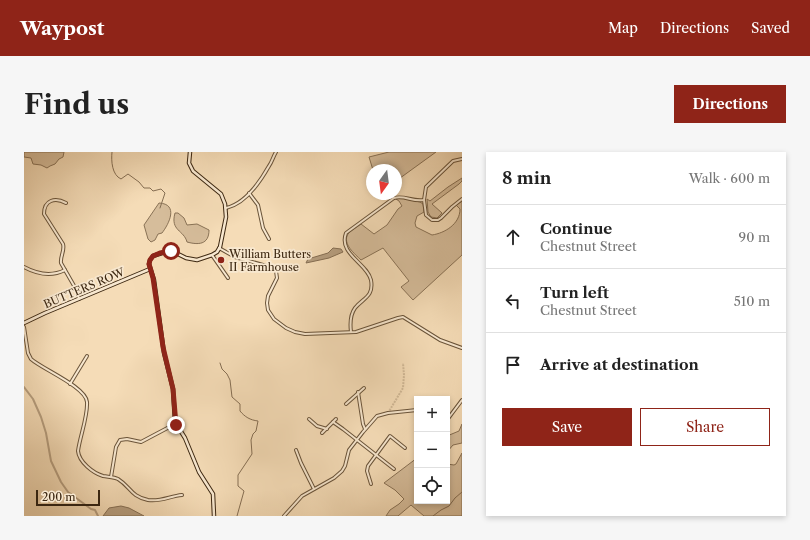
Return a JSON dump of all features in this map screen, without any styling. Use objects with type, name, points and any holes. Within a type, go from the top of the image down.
[{"type":"street","points":[[190,152],[189,161],[192,170],[220,193],[226,208],[225,222],[219,248],[212,255],[204,259],[195,260],[186,258],[172,251],[165,252],[151,258],[149,263],[153,278],[163,347],[173,389],[175,424],[185,438],[199,472],[213,494],[214,516]]},
{"type":"street","points":[[226,208],[239,202],[249,193],[267,170],[276,152]]},
{"type":"street","points":[[462,159],[453,161],[428,184],[425,191],[424,200],[426,215],[430,219],[436,220],[441,218],[462,199]]},
{"type":"street","points":[[249,193],[258,205],[263,228],[269,239]]},
{"type":"street","points":[[350,332],[350,323],[353,313],[357,306],[367,298],[371,284],[367,272],[346,248],[346,233],[394,198],[400,197],[415,201],[424,200]]},
{"type":"street","points":[[66,203],[58,200],[51,200],[46,204],[44,211],[46,218],[64,244],[64,250],[60,260],[77,291],[79,299]]},
{"type":"street","points":[[219,248],[235,257],[268,266],[275,270],[277,278],[268,294],[267,308],[272,317],[286,328],[302,334],[350,332],[360,331],[403,317],[442,340],[462,348]]},
{"type":"street","points":[[212,255],[228,278]]},
{"type":"street","points":[[24,267],[35,273],[41,274],[56,274],[65,270]]},
{"type":"street","name":"BUTTERS ROW","points":[[24,323],[150,269]]},
{"type":"street","points":[[24,327],[30,358],[83,393],[87,402],[78,450],[80,458],[83,462],[97,473],[119,480],[132,493],[145,499],[160,500],[182,496]]},
{"type":"street","points":[[70,384],[87,356]]},
{"type":"street","points":[[346,404],[364,388]]},
{"type":"street","points":[[358,392],[365,429]]},
{"type":"street","points":[[450,416],[462,400]]},
{"type":"street","points":[[284,516],[303,496],[342,472],[348,453],[357,439],[375,418],[382,414],[414,410]]},
{"type":"street","points":[[309,419],[317,426],[327,429]]},
{"type":"street","points":[[322,433],[336,419]]},
{"type":"street","points":[[333,422],[344,428],[394,469]]},
{"type":"street","points":[[111,477],[116,449],[120,441],[128,439],[141,442],[175,424]]},
{"type":"street","points":[[371,484],[367,469],[368,465],[390,436],[405,448]]},
{"type":"street","points":[[296,450],[301,464],[314,489]]},
{"type":"shaded area","points":[[24,152],[64,152],[63,157],[55,164],[47,168],[41,165],[33,164],[31,158],[24,157]]},
{"type":"shaded area","points":[[389,152],[436,152],[402,177],[402,164],[371,164],[369,157]]},
{"type":"shaded area","points":[[462,178],[462,181],[459,184],[432,204],[442,213],[437,218],[431,217],[428,212],[427,199],[430,201]]},
{"type":"shaded area","points":[[402,198],[423,204],[424,212],[417,216],[415,223],[416,227],[432,235],[447,230],[455,223],[460,209],[456,205],[462,201],[462,255],[413,300],[401,287],[409,281],[383,248],[361,260],[350,248],[347,241],[348,234],[361,224],[374,234],[387,225],[398,209],[402,206],[398,200],[402,200]]},
{"type":"shaded area","points":[[159,203],[165,204],[169,207],[171,215],[162,233],[158,234],[155,240],[151,242],[148,239],[144,225]]},
{"type":"shaded area","points":[[175,213],[178,213],[184,218],[187,225],[197,224],[209,230],[207,239],[202,243],[195,244],[187,242],[174,223]]},
{"type":"shaded area","points":[[333,248],[341,249],[343,252],[329,258],[306,263],[308,259],[328,253]]},
{"type":"shaded area","points":[[462,424],[462,443],[453,445],[450,448],[450,435],[459,431]]},
{"type":"shaded area","points":[[462,453],[462,516],[424,516],[411,505],[398,516],[386,516],[390,510],[404,499],[395,490],[384,483],[414,460],[414,504],[450,504],[450,464],[456,464]]},
{"type":"shaded area","points":[[121,506],[129,508],[144,516],[103,516],[109,508]]},
{"type":"waterway","points":[[112,152],[113,167],[118,177],[121,179],[128,174],[139,182],[144,188],[150,188],[153,191],[161,189],[165,193],[160,208]]},
{"type":"waterway","points":[[220,363],[222,369],[230,380],[232,397],[240,404],[240,411],[248,418],[258,421],[256,431],[251,440],[252,454],[238,475],[238,486],[244,491],[237,516]]},
{"type":"waterway","points":[[24,387],[33,399],[41,417],[46,433],[51,461],[61,482],[68,492],[91,509],[95,510],[98,516]]},
{"type":"waterway","points":[[433,516],[449,506],[462,492]]},
{"type":"tunnel","points":[[388,413],[403,388],[403,363]]},
{"type":"place","name":"William Butters II Farmhouse","points":[[221,260]]},
{"type":"route","points":[[171,251],[153,256],[149,264],[153,278],[165,358],[172,382],[176,425]]}]
